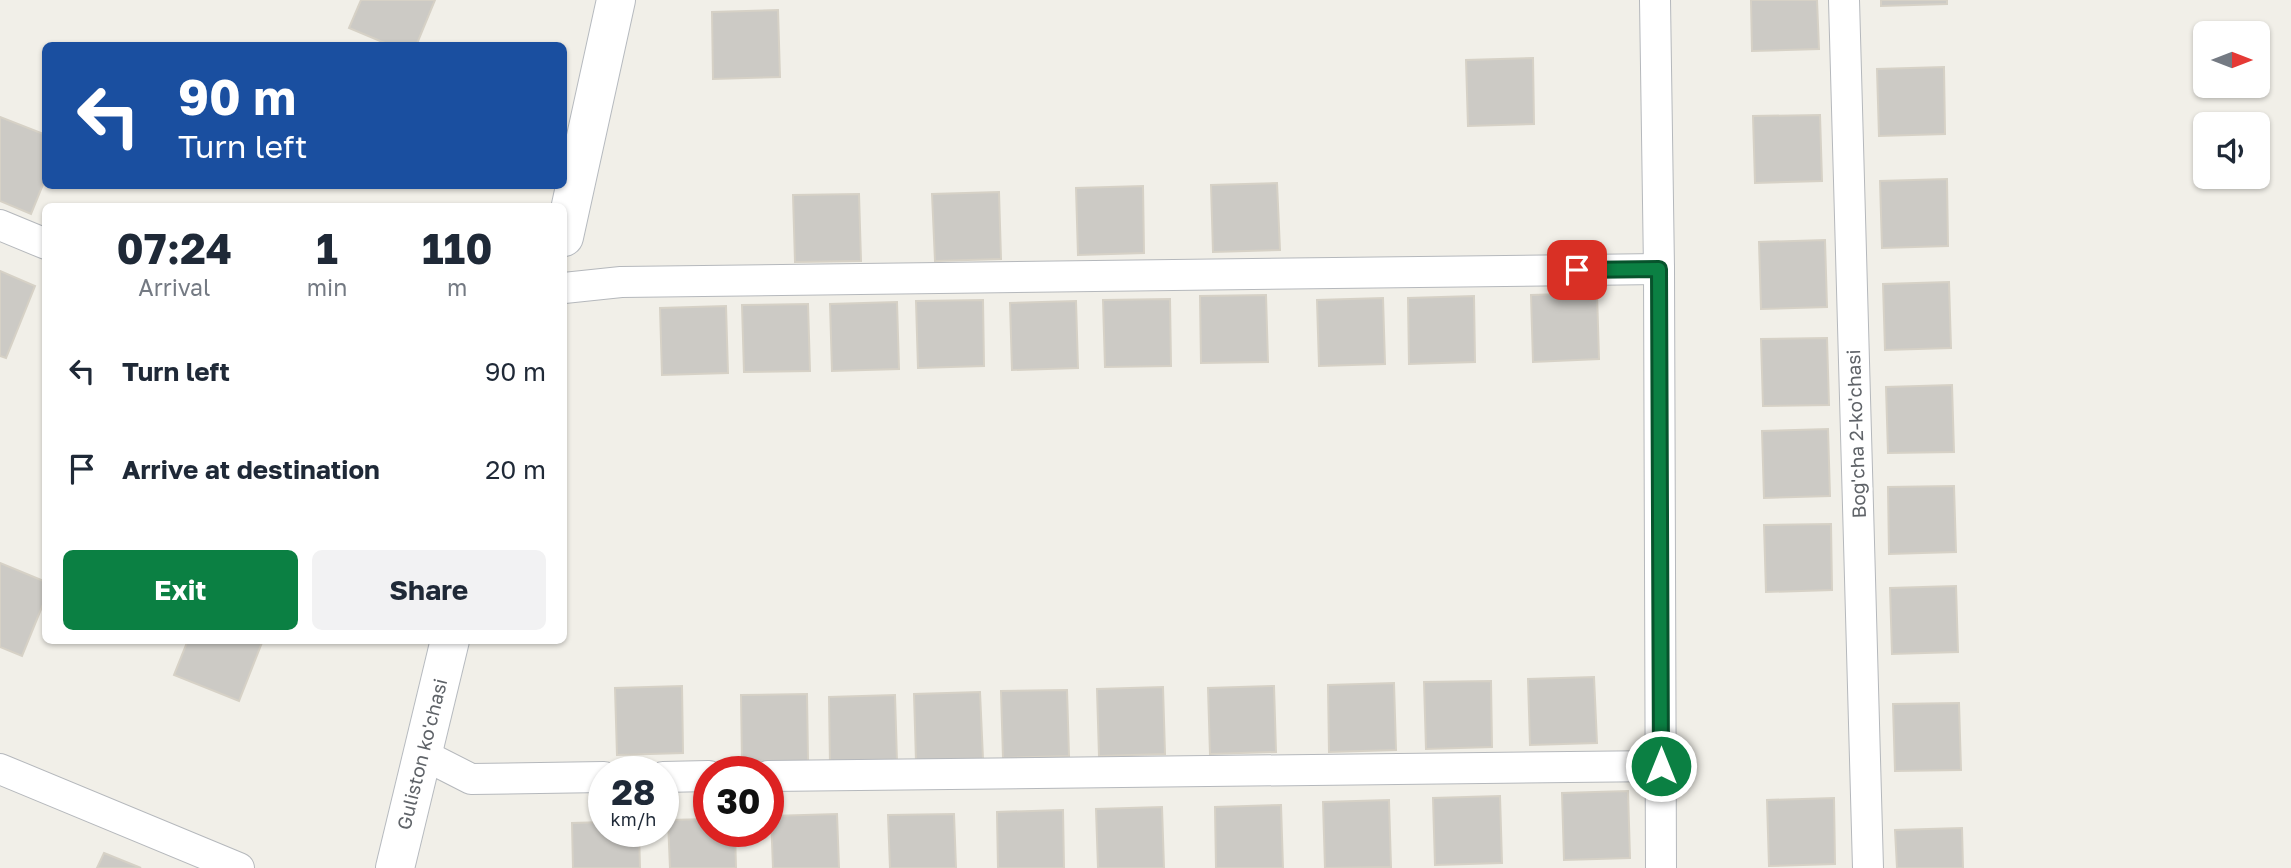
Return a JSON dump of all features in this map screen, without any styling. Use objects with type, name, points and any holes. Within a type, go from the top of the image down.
[{"type":"main road","points":[[567,223],[616,0]]},
{"type":"main road","name":"Guliston ko'chasi","points":[[395,868],[449,644]]},
{"type":"street","points":[[1655,0],[1659,269],[1661,868]]},
{"type":"street","name":"Bog'cha 2-ko'chasi","points":[[1844,0],[1868,868]]},
{"type":"street","points":[[0,225],[42,242]]},
{"type":"street","points":[[567,288],[621,282],[1659,269]]},
{"type":"street","points":[[422,754],[471,779],[588,777]]},
{"type":"street","points":[[784,776],[1661,766]]},
{"type":"street","points":[[0,769],[239,868]]},
{"type":"building","points":[[361,0],[435,0],[418,42],[382,42],[349,28]]},
{"type":"building","points":[[1751,0],[1817,0],[1819,49],[1752,51]]},
{"type":"building","points":[[1881,0],[1947,0],[1947,4],[1881,6]]},
{"type":"building","points":[[778,10],[780,77],[713,79],[712,12]]},
{"type":"building","points":[[1533,58],[1534,124],[1468,126],[1466,60]]},
{"type":"building","points":[[1944,67],[1945,134],[1879,136],[1877,69]]},
{"type":"building","points":[[1820,115],[1822,181],[1755,183],[1753,116]]},
{"type":"building","points":[[0,117],[42,133],[42,187],[31,214],[0,201]]},
{"type":"building","points":[[1947,179],[1948,246],[1882,248],[1880,181]]},
{"type":"building","points":[[1277,183],[1280,250],[1213,252],[1211,185]]},
{"type":"building","points":[[1143,186],[1144,253],[1078,255],[1076,188]]},
{"type":"building","points":[[999,192],[1001,259],[935,261],[932,194]]},
{"type":"building","points":[[859,194],[861,261],[795,262],[793,195]]},
{"type":"building","points":[[1825,240],[1827,307],[1761,309],[1759,242]]},
{"type":"building","points":[[0,271],[35,286],[6,358],[0,356]]},
{"type":"building","points":[[1949,282],[1951,348],[1885,350],[1883,284]]},
{"type":"building","points":[[1597,293],[1599,359],[1533,362],[1531,295]]},
{"type":"building","points":[[1266,295],[1268,362],[1201,363],[1200,296]]},
{"type":"building","points":[[1474,296],[1475,362],[1409,364],[1408,298]]},
{"type":"building","points":[[1383,298],[1385,364],[1319,366],[1317,300]]},
{"type":"building","points":[[1170,299],[1171,366],[1105,367],[1103,300]]},
{"type":"building","points":[[983,300],[984,366],[918,368],[916,301]]},
{"type":"building","points":[[1076,301],[1078,368],[1012,370],[1010,303]]},
{"type":"building","points":[[897,302],[899,369],[832,371],[830,304]]},
{"type":"building","points":[[808,304],[810,371],[744,372],[742,305]]},
{"type":"building","points":[[726,306],[728,373],[662,375],[660,308]]},
{"type":"building","points":[[1827,338],[1829,405],[1763,406],[1761,339]]},
{"type":"building","points":[[1952,385],[1954,452],[1888,453],[1886,387]]},
{"type":"building","points":[[1828,429],[1830,496],[1764,498],[1762,431]]},
{"type":"building","points":[[1954,486],[1956,552],[1889,554],[1888,487]]},
{"type":"building","points":[[1831,524],[1832,590],[1766,592],[1764,525]]},
{"type":"building","points":[[0,563],[42,580],[42,607],[22,656],[0,647]]},
{"type":"building","points":[[1956,586],[1958,652],[1892,654],[1890,588]]},
{"type":"building","points":[[186,644],[261,644],[239,701],[174,675]]},
{"type":"building","points":[[1594,677],[1597,743],[1530,745],[1528,679]]},
{"type":"building","points":[[1491,681],[1492,747],[1426,749],[1424,682]]},
{"type":"building","points":[[1394,683],[1396,750],[1329,752],[1328,685]]},
{"type":"building","points":[[682,686],[683,753],[617,755],[615,688]]},
{"type":"building","points":[[1274,686],[1276,752],[1210,754],[1208,688]]},
{"type":"building","points":[[1163,687],[1165,754],[1099,756],[1097,689]]},
{"type":"building","points":[[1067,690],[1069,756],[1003,758],[1001,691]]},
{"type":"building","points":[[980,692],[983,759],[916,761],[914,694]]},
{"type":"building","points":[[807,694],[808,761],[784,761],[784,756],[742,756],[741,695]]},
{"type":"building","points":[[895,695],[897,762],[830,764],[829,697]]},
{"type":"building","points":[[1959,703],[1961,770],[1895,771],[1893,704]]},
{"type":"building","points":[[1628,791],[1630,858],[1564,860],[1562,793]]},
{"type":"building","points":[[1500,796],[1502,863],[1435,865],[1433,798]]},
{"type":"building","points":[[1834,798],[1835,864],[1769,866],[1767,800]]},
{"type":"building","points":[[1389,800],[1391,867],[1325,868],[1323,802]]},
{"type":"building","points":[[1281,805],[1283,868],[1216,868],[1215,807]]},
{"type":"building","points":[[1162,807],[1164,868],[1098,868],[1096,809]]},
{"type":"building","points":[[1063,810],[1064,868],[998,868],[997,812]]},
{"type":"building","points":[[837,814],[839,868],[773,868],[772,847],[784,847],[784,816]]},
{"type":"building","points":[[954,814],[956,868],[890,868],[888,815]]},
{"type":"building","points":[[693,819],[693,847],[735,847],[736,868],[670,868],[669,847],[679,847],[679,820]]},
{"type":"building","points":[[588,822],[588,847],[639,847],[640,868],[573,868],[572,823]]},
{"type":"building","points":[[1962,828],[1963,868],[1897,868],[1895,830]]},
{"type":"building","points":[[104,853],[141,868],[97,868]]},
{"type":"route","points":[[1577,270],[1659,269],[1661,766]]}]
